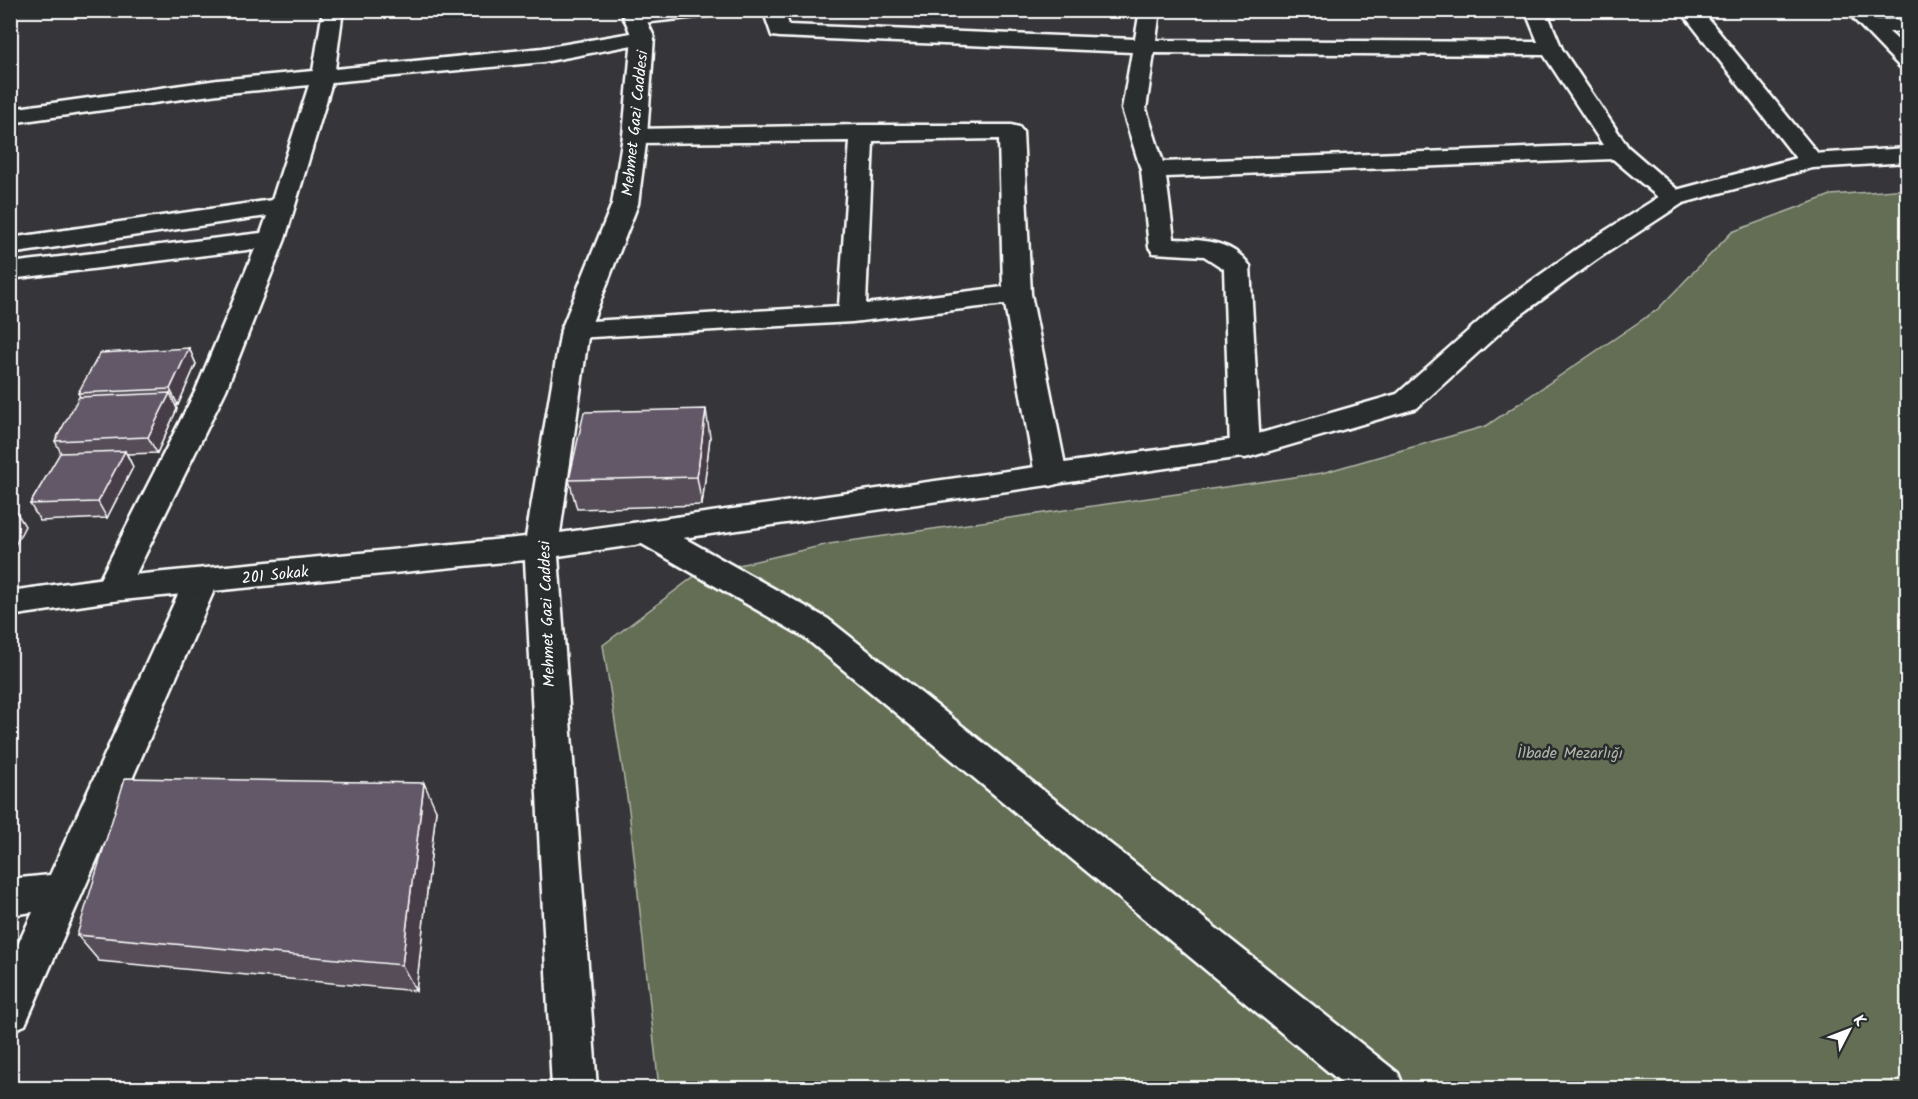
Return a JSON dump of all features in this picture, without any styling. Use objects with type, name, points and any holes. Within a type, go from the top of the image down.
[{"type":"street","points":[[112,589],[211,390],[272,239],[323,76],[333,10]]},
{"type":"street","points":[[10,116],[218,87],[543,56],[635,22],[708,10]]},
{"type":"street","points":[[772,10],[780,31],[841,35],[951,37],[1145,46],[1551,49]]},
{"type":"street","points":[[1150,10],[1134,110],[1153,170],[1162,247],[1210,248],[1237,266],[1245,448]]},
{"type":"street","points":[[1535,10],[1551,49],[1619,152],[1674,198]]},
{"type":"street","points":[[1690,10],[1811,161]]},
{"type":"street","points":[[1855,10],[1908,62]]},
{"type":"street","name":"Mehmet Gazi Caddesi","points":[[574,1089],[541,547],[575,330],[625,204],[635,136],[635,22]]},
{"type":"street","points":[[1871,26],[1908,25]]},
{"type":"street","points":[[852,314],[862,132]]},
{"type":"street","points":[[635,136],[1011,132],[1017,294],[1051,475]]},
{"type":"street","points":[[1153,170],[1619,152]]},
{"type":"street","name":"201 Sokak","points":[[10,604],[112,589],[541,547],[1245,448],[1407,400],[1505,313],[1587,254],[1674,198],[1811,161],[1908,155]]},
{"type":"street","points":[[10,246],[282,206]]},
{"type":"street","points":[[10,270],[272,239]]},
{"type":"street","points":[[575,330],[852,314],[1017,294]]},
{"type":"street","points":[[647,532],[816,628],[1382,1089]]},
{"type":"street","points":[[10,1011],[201,581]]},
{"type":"street","points":[[10,897],[63,891]]},
{"type":"green space","name":"İlbade Mezarlığı","points":[[1907,189],[1907,1088],[659,1088],[629,810],[603,645],[696,575],[829,544],[1322,473],[1486,426],[1658,309],[1732,232],[1831,195]]},
{"type":"building","points":[[189,348],[170,389],[78,393],[100,353]]},
{"type":"building","points":[[170,393],[148,437],[55,441],[79,397]]},
{"type":"building","points":[[706,409],[697,477],[569,480],[584,412]]},
{"type":"building","points":[[125,451],[98,502],[30,504],[60,453]]},
{"type":"building","points":[[125,778],[424,783],[402,965],[77,935]]}]
